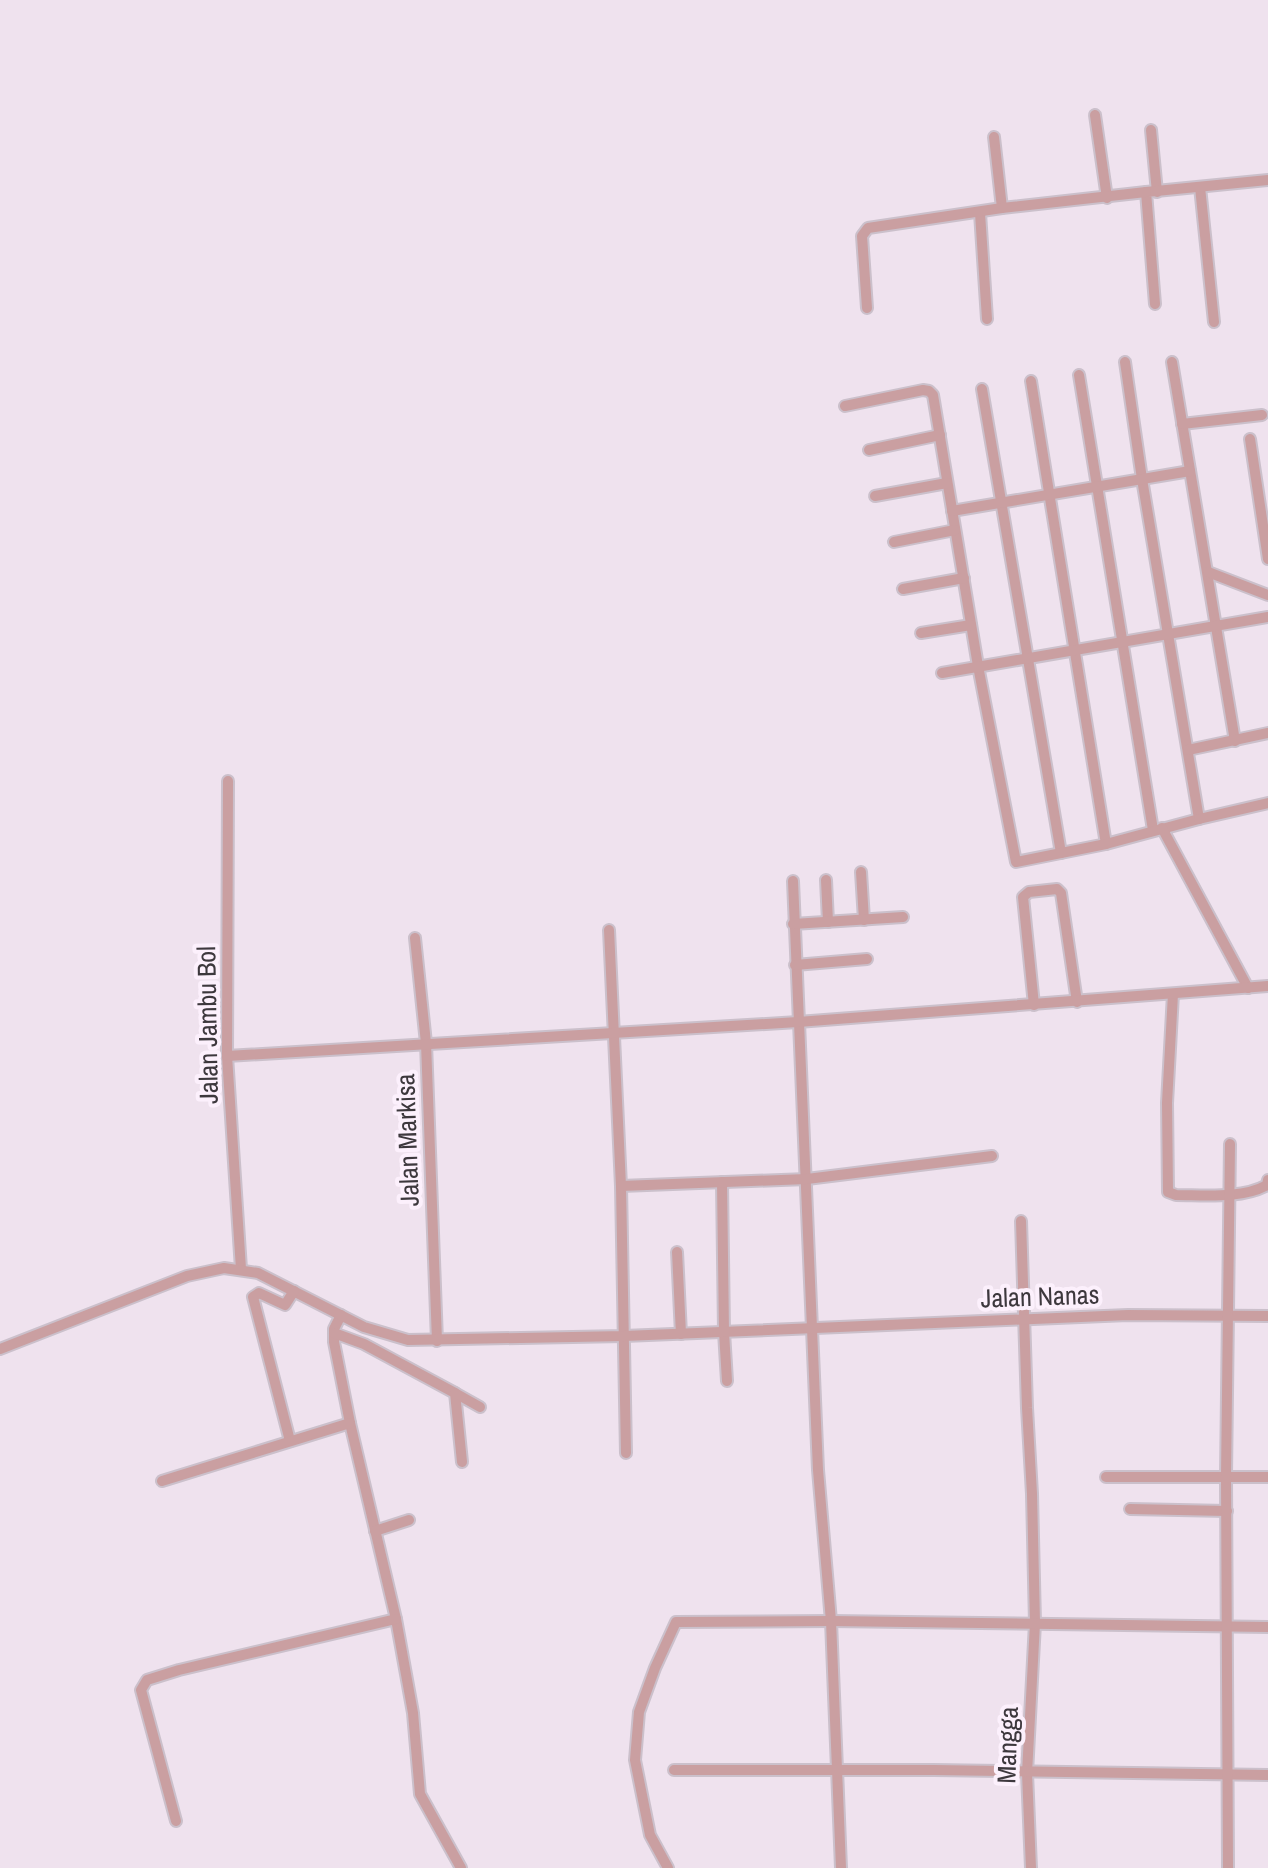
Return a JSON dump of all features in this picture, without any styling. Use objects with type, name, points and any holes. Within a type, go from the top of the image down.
[{"type":"street","points":[[1095,115],[1107,198]]},
{"type":"street","points":[[1151,130],[1155,304]]},
{"type":"street","points":[[994,137],[1002,208]]},
{"type":"street","points":[[867,308],[864,230],[1002,208],[1268,180]]},
{"type":"street","points":[[1200,187],[1214,322]]},
{"type":"street","points":[[980,213],[987,319]]},
{"type":"street","points":[[1125,362],[1199,819]]},
{"type":"street","points":[[1172,362],[1235,741]]},
{"type":"street","points":[[1079,375],[1121,641],[1158,829],[1248,988]]},
{"type":"street","points":[[1031,381],[1106,844]]},
{"type":"street","points":[[982,389],[1061,853]]},
{"type":"street","points":[[845,406],[929,391],[933,395],[978,666],[1016,862],[1106,844],[1268,803]]},
{"type":"street","points":[[1182,424],[1262,415]]},
{"type":"street","points":[[869,450],[940,435]]},
{"type":"street","points":[[1250,439],[1268,559]]},
{"type":"street","points":[[952,511],[1190,471]]},
{"type":"street","points":[[875,496],[947,483]]},
{"type":"street","points":[[894,542],[955,530]]},
{"type":"street","points":[[1208,572],[1268,595]]},
{"type":"street","points":[[903,589],[964,578]]},
{"type":"street","points":[[942,673],[1268,617]]},
{"type":"street","points":[[921,633],[971,625]]},
{"type":"street","points":[[1188,750],[1268,733]]},
{"type":"street","name":"Jalan Jambu Bol","points":[[228,781],[227,1056],[241,1269]]},
{"type":"street","points":[[861,872],[864,920]]},
{"type":"street","points":[[826,880],[828,922]]},
{"type":"street","points":[[793,881],[818,1470],[831,1621],[841,1868]]},
{"type":"street","points":[[1034,1005],[1023,897],[1029,892],[1057,889],[1061,893],[1077,1002]]},
{"type":"street","points":[[793,924],[903,917]]},
{"type":"street","points":[[609,930],[621,1186],[626,1453]]},
{"type":"street","name":"Jalan Markisa","points":[[415,938],[426,1043],[437,1341]]},
{"type":"street","points":[[795,965],[867,959]]},
{"type":"street","points":[[227,1056],[798,1022],[1268,986]]},
{"type":"street","points":[[1173,994],[1167,1103],[1168,1192],[1176,1195],[1228,1194],[1259,1189],[1268,1182]]},
{"type":"street","points":[[1228,1868],[1226,1477],[1230,1144]]},
{"type":"street","points":[[621,1186],[807,1179],[992,1156]]},
{"type":"street","points":[[722,1182],[727,1381]]},
{"type":"street","name":"Mangga","points":[[1021,1221],[1035,1623],[1027,1773],[1031,1868]]},
{"type":"street","points":[[677,1252],[681,1334]]},
{"type":"street","points":[[0,1349],[187,1276],[209,1270],[241,1269],[258,1273],[294,1291],[364,1344],[480,1407]]},
{"type":"street","points":[[290,1441],[253,1297],[259,1293],[285,1305],[294,1291]]},
{"type":"street","name":"Jalan Nanas","points":[[337,1325],[408,1340],[437,1341],[813,1329],[1024,1318],[1268,1316]]},
{"type":"street","points":[[337,1325],[350,1423],[396,1619],[413,1713],[420,1794],[461,1868]]},
{"type":"street","points":[[455,1393],[462,1462]]},
{"type":"street","points":[[162,1481],[350,1423]]},
{"type":"street","points":[[1106,1477],[1268,1477]]},
{"type":"street","points":[[1130,1509],[1227,1511]]},
{"type":"street","points":[[375,1531],[409,1520]]},
{"type":"street","points":[[176,1821],[141,1690],[147,1680],[396,1619]]},
{"type":"street","points":[[668,1868],[650,1835],[635,1760],[639,1712],[676,1622],[1268,1627]]},
{"type":"street","points":[[674,1770],[1268,1775]]}]
